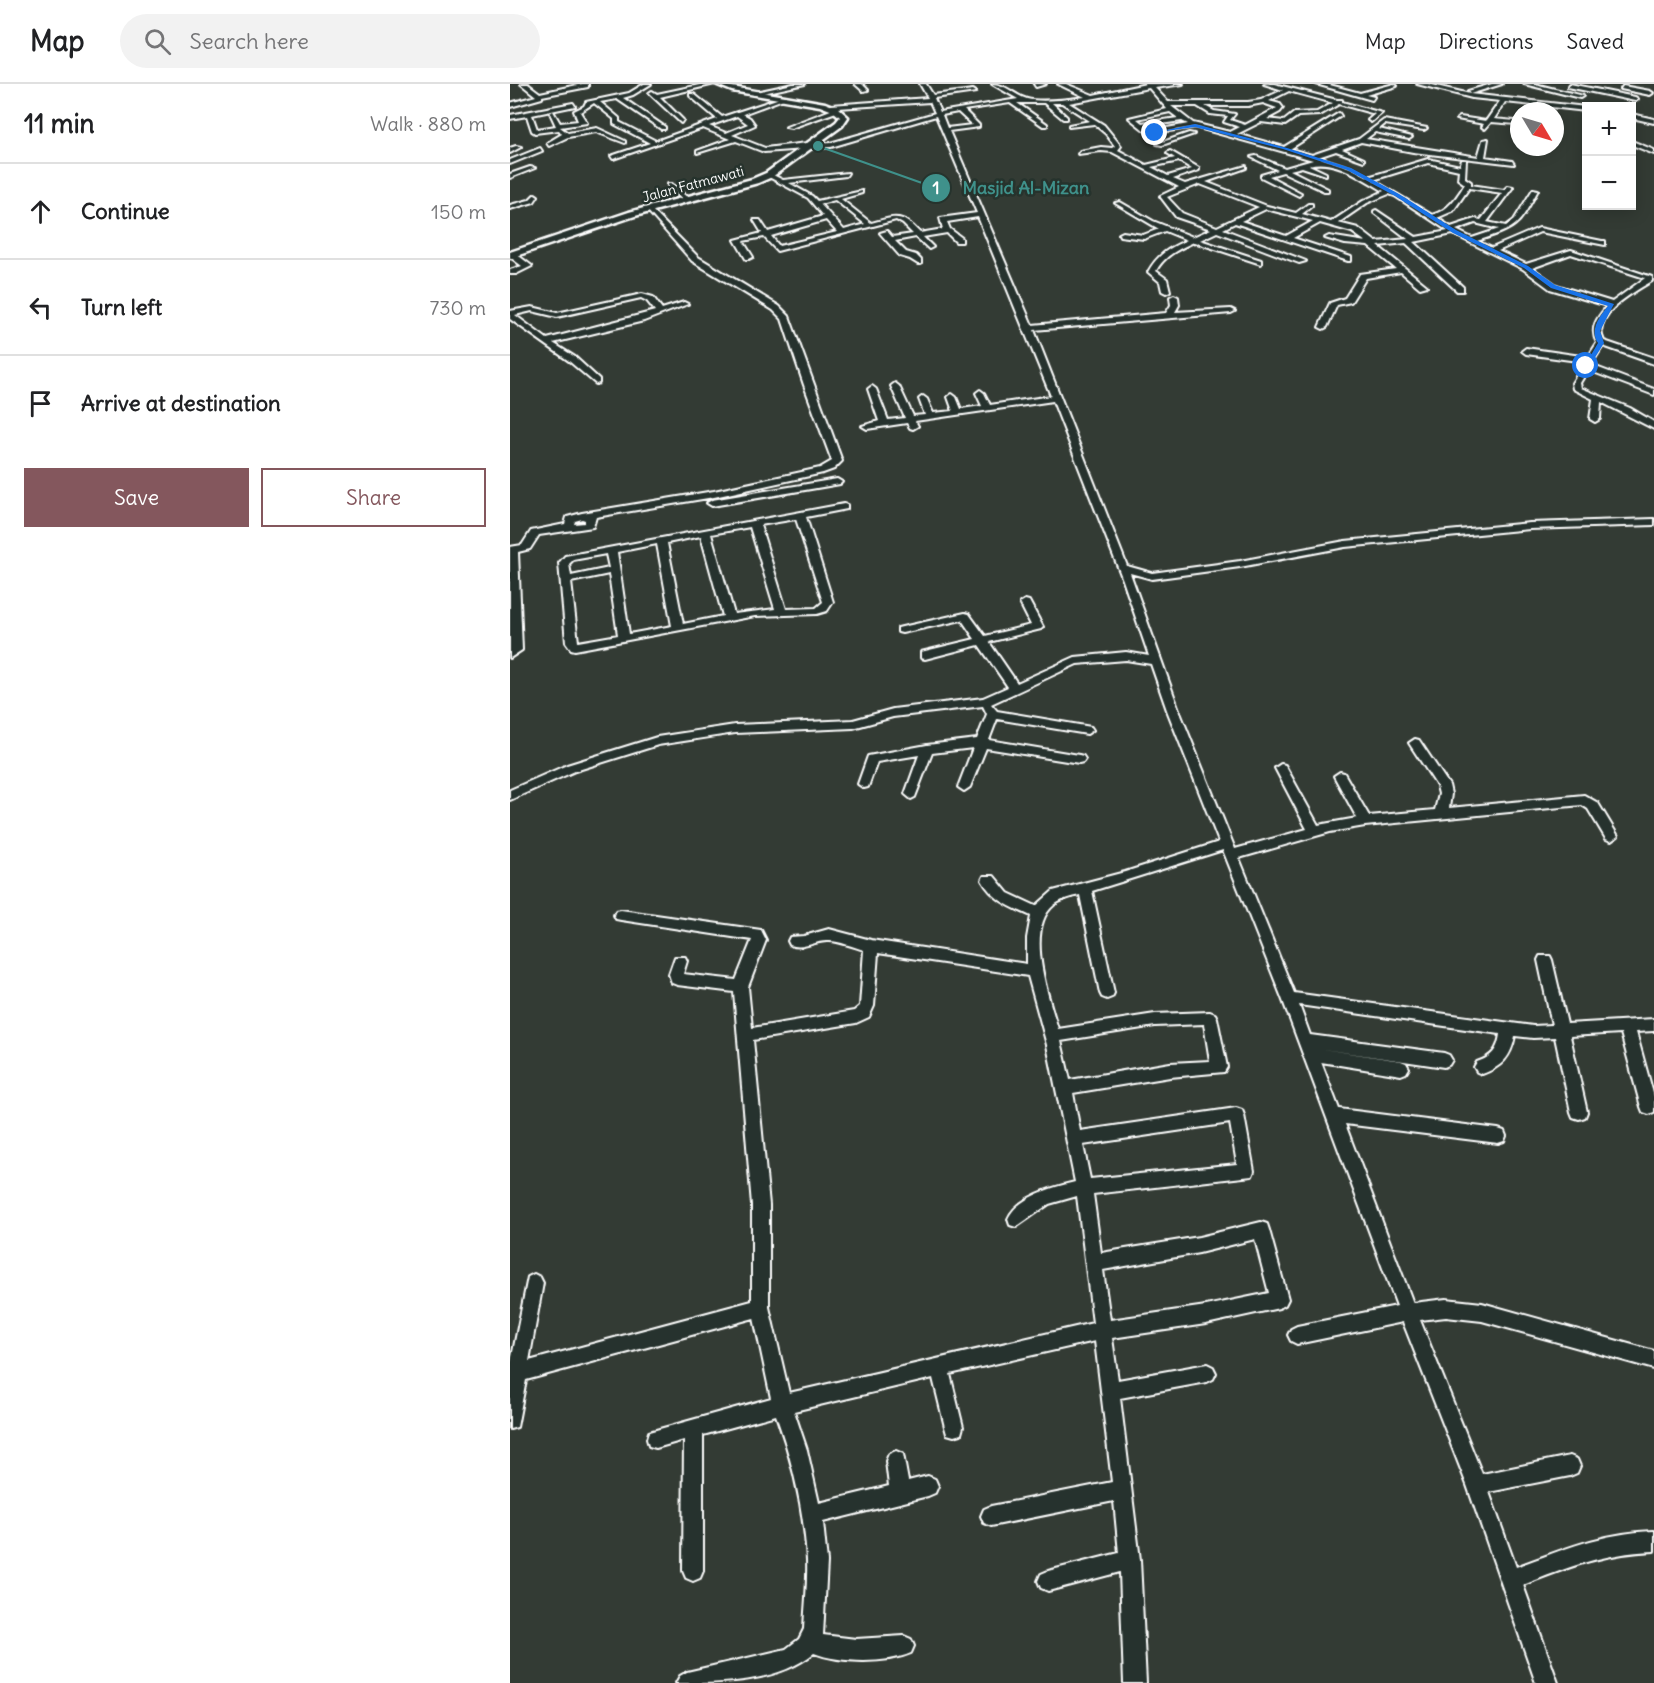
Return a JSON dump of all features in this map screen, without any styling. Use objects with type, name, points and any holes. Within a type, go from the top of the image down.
[{"type":"street","points":[[530,116],[535,130],[583,122],[577,111],[586,107],[588,103],[634,94],[648,84]]},
{"type":"street","points":[[681,121],[654,94],[712,84]]},
{"type":"street","points":[[719,84],[834,108],[931,99],[973,92]]},
{"type":"street","points":[[614,157],[808,90],[801,84],[754,93]]},
{"type":"street","points":[[858,84],[866,90]]},
{"type":"street","points":[[923,84],[945,130],[1029,328],[1129,583],[1155,661],[1289,998],[1408,1312],[1477,1485],[1547,1683]]},
{"type":"street","points":[[961,84],[989,104]]},
{"type":"street","points":[[995,84],[1024,100]]},
{"type":"street","points":[[1061,84],[1094,98]]},
{"type":"street","points":[[703,126],[764,150],[831,145],[959,109],[1024,100],[1064,102],[1094,98],[1151,85],[1180,84]]},
{"type":"street","points":[[1267,84],[1340,101],[1379,113],[1371,120]]},
{"type":"street","points":[[1319,84],[1372,98]]},
{"type":"street","points":[[1420,84],[1464,94],[1494,114],[1510,119]]},
{"type":"street","points":[[1527,84],[1585,98]]},
{"type":"street","points":[[1572,107],[1606,84]]},
{"type":"street","points":[[522,85],[540,96],[552,110],[558,127],[566,135]]},
{"type":"street","points":[[510,105],[540,96],[575,92],[588,85]]},
{"type":"street","points":[[1151,85],[1181,119],[1203,128],[1285,148],[1349,169],[1453,230],[1526,267],[1553,286],[1612,305]]},
{"type":"street","points":[[1360,95],[1394,85]]},
{"type":"street","points":[[1464,94],[1493,85]]},
{"type":"street","points":[[1570,86],[1635,99]]},
{"type":"street","points":[[1617,87],[1650,93]]},
{"type":"street","points":[[1297,92],[1305,88]]},
{"type":"street","points":[[522,93],[533,90]]},
{"type":"street","points":[[1195,125],[1151,133],[1132,117],[1169,107],[1198,104],[1248,104],[1263,101],[1287,90]]},
{"type":"street","points":[[1541,102],[1552,94]]},
{"type":"street","points":[[603,95],[616,98],[663,128]]},
{"type":"street","points":[[692,95],[721,119]]},
{"type":"street","points":[[595,101],[616,119],[616,123],[656,142]]},
{"type":"street","points":[[1011,101],[1045,125]]},
{"type":"street","points":[[1046,101],[1065,118]]},
{"type":"street","points":[[1230,135],[1262,120],[1280,108],[1278,105],[1263,101]]},
{"type":"street","points":[[1262,120],[1284,123],[1296,114],[1318,114],[1340,101]]},
{"type":"street","points":[[1064,102],[1095,122],[1118,143],[1114,150]]},
{"type":"street","points":[[1198,104],[1212,114],[1233,115],[1226,121],[1246,127]]},
{"type":"street","points":[[510,117],[573,105]]},
{"type":"street","points":[[1564,106],[1582,108]]},
{"type":"street","points":[[1490,107],[1494,114]]},
{"type":"street","points":[[789,127],[834,108]]},
{"type":"street","name":"Jalan Fatmawati","points":[[512,253],[649,209],[738,188],[769,175],[842,121],[844,117],[834,108]]},
{"type":"street","points":[[945,130],[976,126],[959,109]]},
{"type":"street","points":[[1484,114],[1510,110]]},
{"type":"street","points":[[1460,118],[1510,113]]},
{"type":"street","points":[[726,135],[752,125],[748,119],[738,114]]},
{"type":"street","points":[[1285,148],[1339,115]]},
{"type":"street","points":[[1636,117],[1654,121]]},
{"type":"street","points":[[1140,125],[1181,119]]},
{"type":"street","points":[[1071,126],[1095,122]]},
{"type":"street","points":[[1263,176],[1304,165],[1361,140],[1386,122],[1422,128],[1398,147]]},
{"type":"street","points":[[1160,144],[1203,128]]},
{"type":"street","points":[[540,136],[542,142],[552,145],[566,135],[597,130],[623,142]]},
{"type":"street","points":[[1374,130],[1409,137]]},
{"type":"street","points":[[783,138],[804,147]]},
{"type":"street","points":[[699,152],[736,139]]},
{"type":"street","points":[[1361,140],[1512,163]]},
{"type":"street","points":[[1481,159],[1486,140]]},
{"type":"street","points":[[1636,145],[1654,152]]},
{"type":"street","points":[[510,151],[518,147]]},
{"type":"street","points":[[1336,149],[1362,160]]},
{"type":"street","points":[[510,162],[540,150]]},
{"type":"street","points":[[1080,153],[1114,150],[1167,179],[1186,186]]},
{"type":"street","points":[[1167,179],[1197,170],[1170,153]]},
{"type":"street","points":[[1275,153],[1324,174]]},
{"type":"street","points":[[1254,157],[1326,190]]},
{"type":"street","points":[[1431,217],[1445,214],[1453,208],[1469,183],[1461,179],[1465,157]]},
{"type":"street","points":[[1144,167],[1181,159]]},
{"type":"street","points":[[1368,179],[1428,161],[1463,169]]},
{"type":"street","points":[[1234,162],[1299,194]]},
{"type":"street","points":[[1179,216],[1163,196],[1244,167]]},
{"type":"street","points":[[510,177],[532,168]]},
{"type":"street","points":[[782,182],[846,174]]},
{"type":"street","points":[[769,175],[816,203],[842,232]]},
{"type":"street","points":[[1200,182],[1265,207],[1359,232],[1423,286]]},
{"type":"street","points":[[670,185],[687,200]]},
{"type":"street","points":[[1467,186],[1509,190],[1483,222]]},
{"type":"street","points":[[1472,240],[1509,228],[1517,221],[1535,190]]},
{"type":"street","points":[[1332,224],[1365,202],[1389,191]]},
{"type":"street","points":[[816,203],[860,192]]},
{"type":"street","points":[[510,207],[532,201],[535,196]]},
{"type":"street","points":[[836,198],[870,225]]},
{"type":"street","points":[[1118,203],[1143,220],[1165,230],[1258,262]]},
{"type":"street","points":[[1282,220],[1310,205]]},
{"type":"street","points":[[1166,291],[1164,281],[1153,275],[1152,270],[1167,252],[1265,207]]},
{"type":"street","points":[[649,209],[695,259],[776,308],[786,318],[808,385],[836,456],[834,464],[823,470],[586,534],[565,560],[573,645],[580,646],[729,617],[781,611],[818,611],[828,602],[800,515]]},
{"type":"street","points":[[1376,212],[1412,240],[1460,289]]},
{"type":"street","points":[[959,240],[946,230],[943,220],[981,215]]},
{"type":"street","points":[[1143,220],[1179,216],[1302,261]]},
{"type":"street","points":[[749,257],[739,240],[766,235],[828,217]]},
{"type":"street","points":[[757,222],[774,248],[778,249],[897,219],[906,222],[929,247]]},
{"type":"street","points":[[1235,221],[1348,259]]},
{"type":"street","points":[[1286,238],[1319,221]]},
{"type":"street","points":[[1329,238],[1352,244],[1373,245],[1412,240],[1453,230],[1475,221],[1504,228]]},
{"type":"street","points":[[1262,230],[1272,225]]},
{"type":"street","points":[[1311,247],[1347,228]]},
{"type":"street","points":[[890,240],[946,230]]},
{"type":"street","points":[[1123,234],[1144,237],[1165,230]]},
{"type":"street","points":[[1493,250],[1539,230],[1602,243]]},
{"type":"street","points":[[884,233],[903,254],[913,257],[918,262]]},
{"type":"street","points":[[1526,267],[1573,252],[1649,278],[1612,305],[1602,318],[1597,331],[1598,340],[1601,343],[1654,361]]},
{"type":"street","points":[[512,253],[528,266],[513,272]]},
{"type":"street","points":[[1323,327],[1334,303],[1349,299],[1363,276],[1402,270]]},
{"type":"street","points":[[510,314],[532,309],[554,315],[642,296],[650,299],[660,312]]},
{"type":"street","points":[[1170,315],[1175,305],[1174,297]]},
{"type":"street","points":[[546,342],[684,304]]},
{"type":"street","points":[[1029,328],[1231,311]]},
{"type":"street","points":[[510,314],[572,359],[596,381]]},
{"type":"street","points":[[578,334],[592,343]]},
{"type":"street","points":[[1601,343],[1576,387],[1581,392],[1627,410],[1654,426]]},
{"type":"street","points":[[1526,351],[1588,363],[1654,392]]},
{"type":"street","points":[[895,386],[912,424]]},
{"type":"street","points":[[872,389],[884,423]]},
{"type":"street","points":[[980,393],[987,408]]},
{"type":"street","points":[[952,397],[958,412]]},
{"type":"street","points":[[867,426],[884,423],[912,424],[930,416],[1055,398]]},
{"type":"street","points":[[1595,419],[1597,398]]},
{"type":"street","points":[[923,399],[930,416]]},
{"type":"street","points":[[714,499],[837,482]]},
{"type":"street","points":[[530,527],[570,523],[611,549],[843,507]]},
{"type":"street","points":[[1123,568],[1152,576],[1240,564],[1346,544],[1530,526],[1654,522]]},
{"type":"street","points":[[510,654],[516,650],[512,550],[529,545],[535,533],[570,523]]},
{"type":"street","points":[[754,524],[781,611]]},
{"type":"street","points":[[705,532],[729,617]]},
{"type":"street","points":[[661,540],[678,628]]},
{"type":"street","points":[[611,549],[624,638]]},
{"type":"street","points":[[566,580],[615,570]]},
{"type":"street","points":[[925,655],[1037,627],[1025,603]]},
{"type":"street","points":[[902,630],[965,616],[1015,688]]},
{"type":"street","points":[[510,795],[571,768],[657,741],[735,729],[853,724],[893,712],[985,702],[1075,661],[1126,656],[1155,661]]},
{"type":"street","points":[[985,702],[993,714],[1087,730]]},
{"type":"street","points":[[964,787],[993,714]]},
{"type":"street","points":[[864,784],[872,759],[927,749],[982,743],[1079,759]]},
{"type":"street","points":[[1414,743],[1443,785],[1445,794],[1441,813]]},
{"type":"street","points":[[911,794],[927,749]]},
{"type":"street","points":[[1281,768],[1316,831]]},
{"type":"street","points":[[1340,776],[1365,821]]},
{"type":"street","points":[[1135,1683],[1130,1560],[1123,1490],[1084,1187],[1053,1036],[1034,971],[1037,913],[1049,900],[1085,888],[1229,850],[1365,821],[1584,800],[1593,806],[1611,836]]},
{"type":"street","points":[[989,880],[995,891],[1037,913]]},
{"type":"street","points":[[1085,888],[1107,993]]},
{"type":"street","points":[[621,915],[756,934],[759,940],[741,987],[762,1206],[760,1307],[782,1404],[798,1450],[812,1515],[817,1573],[815,1624],[809,1641],[799,1653],[791,1658],[687,1683]]},
{"type":"street","points":[[795,941],[804,942],[830,935],[872,946],[1034,971]]},
{"type":"street","points":[[745,1035],[856,1017],[864,1013],[867,1006],[872,946]]},
{"type":"street","points":[[1545,960],[1579,1112]]},
{"type":"street","points":[[680,961],[676,974],[677,979],[741,987]]},
{"type":"street","points":[[1289,998],[1508,1031],[1561,1032],[1654,1025]]},
{"type":"street","points":[[1053,1036],[1155,1020],[1210,1018],[1220,1067],[1170,1070],[1064,1088]]},
{"type":"street","points":[[1628,1028],[1649,1107]]},
{"type":"street","points":[[1482,1066],[1493,1064],[1501,1056],[1507,1047],[1508,1031]]},
{"type":"street","points":[[1307,1047],[1444,1060]]},
{"type":"street","points":[[1307,1047],[1401,1068]]},
{"type":"street","points":[[1016,1220],[1045,1197],[1084,1187],[1246,1171],[1236,1115],[1074,1139]]},
{"type":"street","points":[[1332,1115],[1498,1136]]},
{"type":"street","points":[[656,1439],[782,1404],[1102,1330],[1206,1315],[1279,1299],[1261,1230],[1199,1245],[1094,1263]]},
{"type":"street","points":[[510,1420],[534,1283]]},
{"type":"street","points":[[518,1373],[760,1307]]},
{"type":"street","points":[[1297,1335],[1408,1312],[1446,1308],[1482,1312],[1654,1360]]},
{"type":"street","points":[[939,1368],[954,1427]]},
{"type":"street","points":[[1110,1391],[1207,1373]]},
{"type":"street","points":[[693,1570],[694,1428]]},
{"type":"street","points":[[896,1461],[900,1493]]},
{"type":"street","points":[[1477,1485],[1570,1466]]},
{"type":"street","points":[[812,1515],[928,1485]]},
{"type":"street","points":[[991,1516],[1123,1490]]},
{"type":"street","points":[[1512,1579],[1592,1549],[1631,1542],[1654,1541]]},
{"type":"street","points":[[1048,1581],[1130,1560]]},
{"type":"street","points":[[809,1641],[825,1648],[849,1650],[904,1646]]},
{"type":"place","name":"Masjid Al-Mizan","points":[[818,146]]},
{"type":"route","points":[[1155,133],[1195,125],[1285,148],[1349,169],[1397,195],[1454,232],[1526,267],[1553,286],[1612,305],[1606,310],[1597,331],[1597,338],[1601,343],[1586,366]]}]
